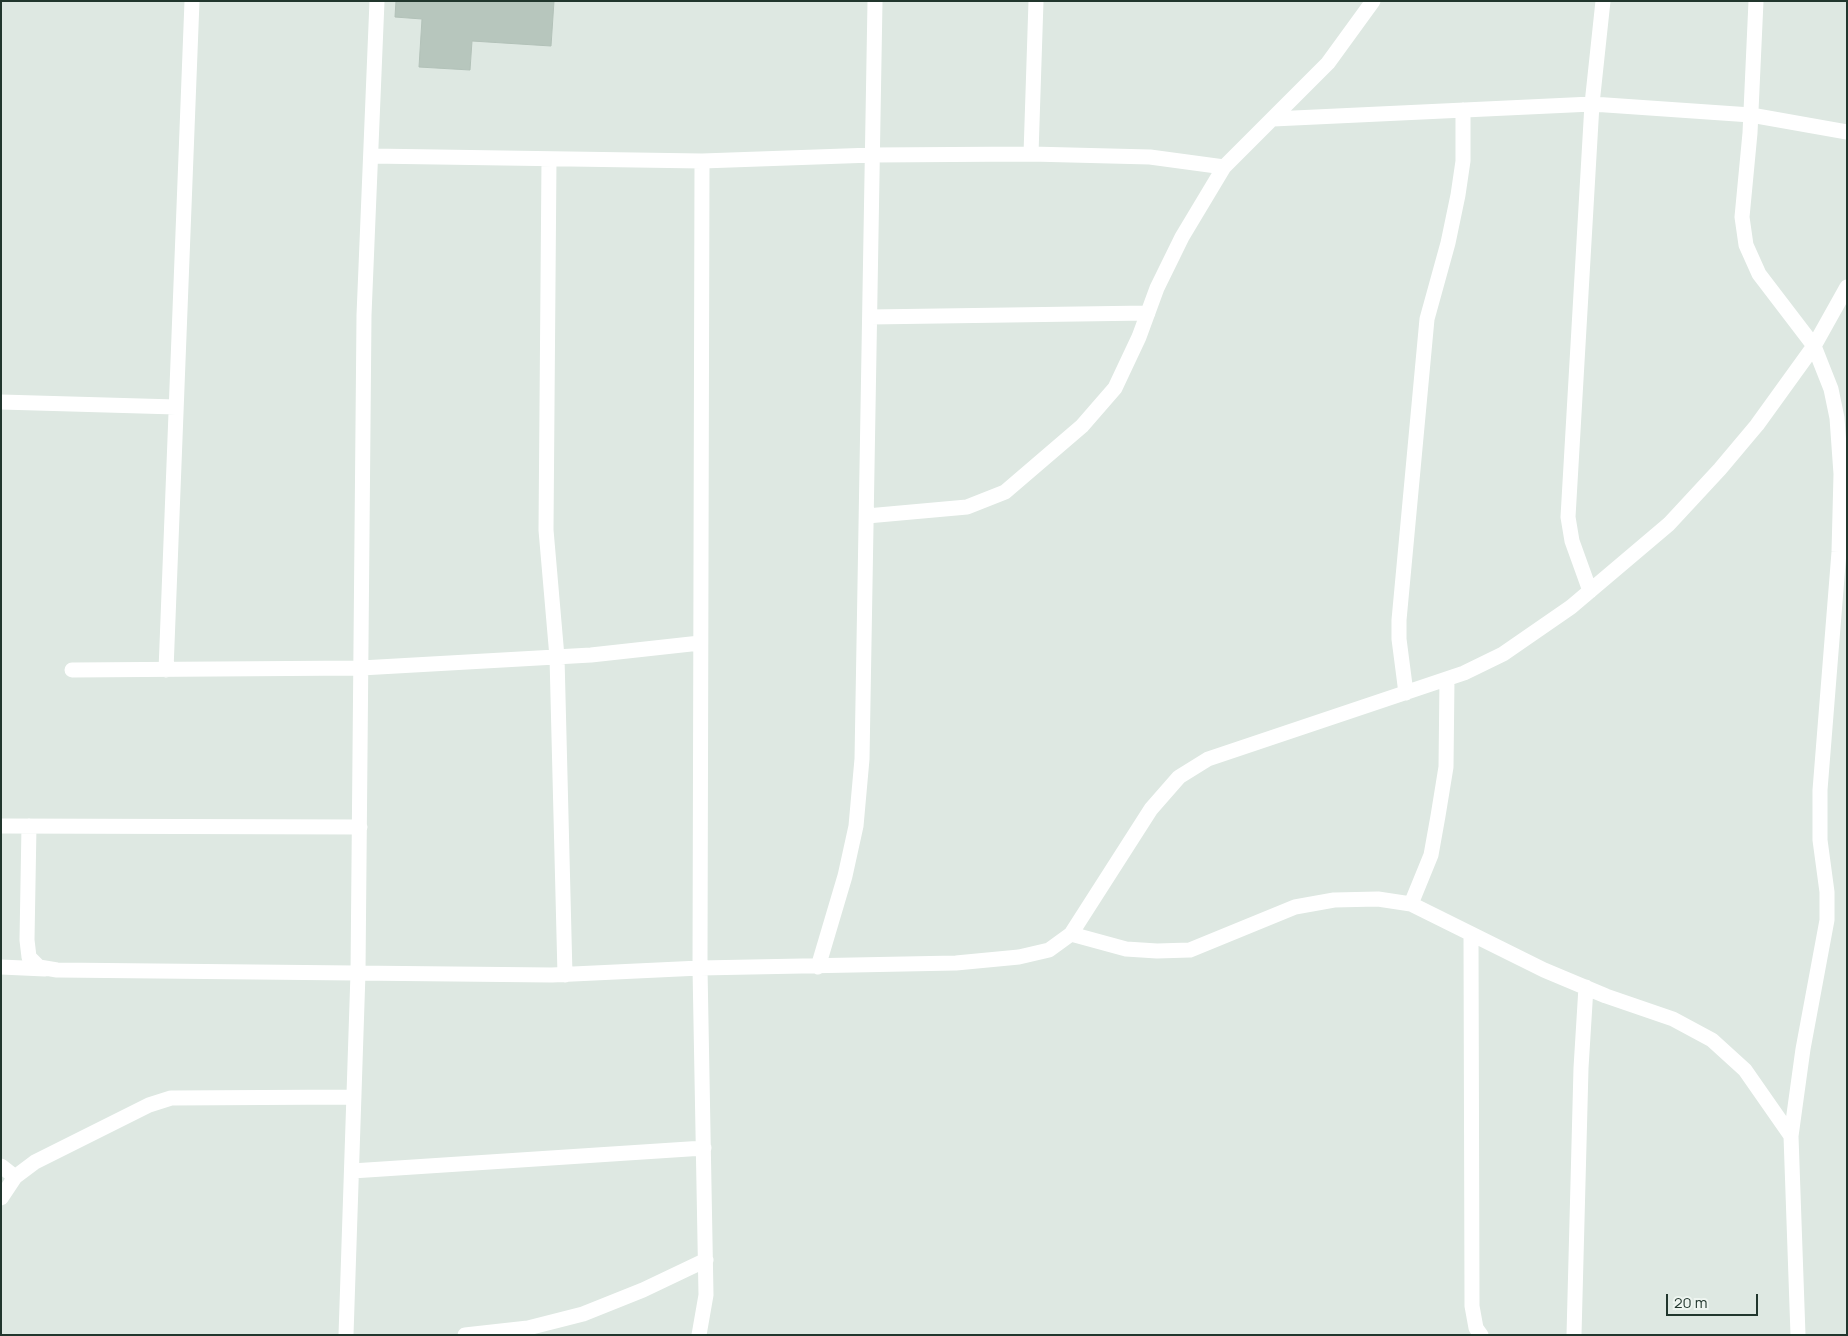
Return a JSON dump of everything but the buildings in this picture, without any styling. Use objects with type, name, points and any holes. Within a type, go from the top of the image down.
[{"type":"street","points":[[166,670],[192,1]]},
{"type":"street","points":[[346,1335],[358,973],[364,315],[377,1]]},
{"type":"street","points":[[818,967],[845,876],[856,826],[862,749],[875,1]]},
{"type":"street","points":[[1031,154],[1036,1]]},
{"type":"street","points":[[867,516],[967,507],[1005,492],[1082,426],[1115,388],[1182,237],[1224,167],[1328,62],[1374,1]]},
{"type":"street","points":[[1590,591],[1572,541],[1568,517],[1592,104],[1603,1]]},
{"type":"street","points":[[1756,1],[1751,115],[1742,217],[1746,245],[1759,274],[1814,346],[1831,389],[1835,408],[1841,474],[1839,552],[1820,790],[1820,840],[1827,892],[1827,920],[1802,1057],[1791,1136],[1798,1335]]},
{"type":"street","points":[[1273,119],[1592,104],[1751,115],[1847,132]]},
{"type":"street","points":[[1406,693],[1399,639],[1399,620],[1427,319],[1448,243],[1458,195],[1463,161],[1463,110]]},
{"type":"street","points":[[371,156],[702,161],[873,155],[1031,154],[1150,157],[1224,167]]},
{"type":"street","points":[[549,159],[546,530],[557,656],[565,974]]},
{"type":"street","points":[[699,1335],[706,1295],[700,968],[702,161]]},
{"type":"street","points":[[1,967],[57,970],[565,974],[700,968],[956,963],[1019,957],[1049,950],[1071,934],[1151,809],[1179,777],[1208,759],[1447,679],[1503,654],[1590,591],[1669,524],[1757,426],[1814,346],[1847,287]]},
{"type":"street","points":[[870,317],[1148,313]]},
{"type":"street","points":[[1,402],[176,406]]},
{"type":"street","points":[[72,670],[362,668],[557,656],[700,643]]},
{"type":"street","points":[[1411,904],[1432,855],[1446,767],[1447,679]]},
{"type":"street","points":[[1,826],[360,827]]},
{"type":"street","points":[[29,826],[27,940],[29,957],[39,967],[57,970]]},
{"type":"street","points":[[1071,934],[1126,949],[1157,951],[1190,950],[1295,907],[1334,900],[1378,899],[1411,904],[1471,935],[1586,987],[1673,1020],[1712,1040],[1745,1070],[1791,1136]]},
{"type":"street","points":[[1471,935],[1472,1306],[1476,1328],[1481,1335]]},
{"type":"street","points":[[1574,1335],[1581,1068],[1586,987]]},
{"type":"street","points":[[1,1198],[15,1177],[35,1162],[149,1105],[171,1098],[354,1097]]},
{"type":"street","points":[[352,1171],[704,1148]]},
{"type":"street","points":[[1,1166],[15,1177]]},
{"type":"street","points":[[465,1335],[528,1328],[583,1314],[643,1290],[706,1260]]}]
